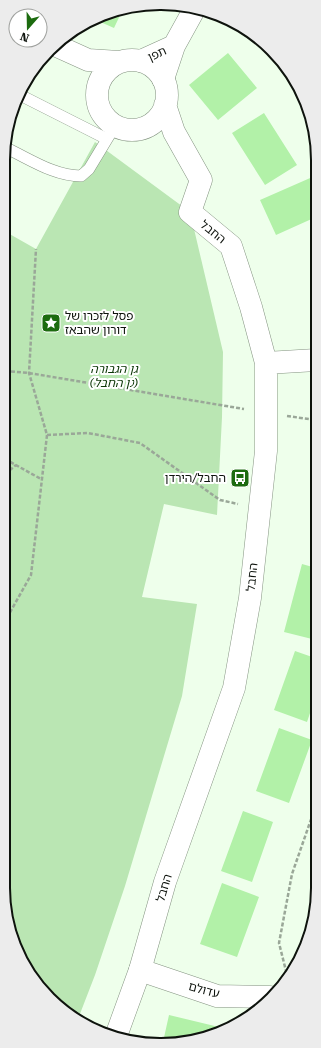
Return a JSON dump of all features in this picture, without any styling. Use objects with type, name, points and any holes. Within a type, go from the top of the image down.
[{"type":"street","name":"תפן","points":[[163,79],[174,46],[192,13]]},
{"type":"street","name":"תפן","points":[[141,61],[174,46]]},
{"type":"street","points":[[60,48],[88,60],[118,62],[130,60],[141,61],[151,66],[161,74],[167,96],[165,105],[158,118],[149,126],[138,130],[111,132],[106,119],[99,109],[96,98],[97,87],[101,76],[118,62]]},
{"type":"street","points":[[88,60],[97,87]]},
{"type":"street","name":"החבל","points":[[118,1032],[140,970],[165,882],[234,688],[250,598],[266,450],[266,363],[251,307],[232,246],[190,212],[202,180],[174,132],[165,105]]},
{"type":"street","points":[[149,126],[174,132]]},
{"type":"street","points":[[266,363],[311,360]]},
{"type":"street","name":"עדולם","points":[[140,970],[217,996],[264,997]]},
{"type":"lane","points":[[10,150],[57,173],[68,176],[81,176],[89,169],[111,132],[24,97]]},
{"type":"path","points":[[10,612],[31,575],[46,435],[30,373],[36,249]]},
{"type":"path","points":[[10,371],[30,373],[311,419]]},
{"type":"path","points":[[46,435],[88,433],[140,443],[220,500],[260,509]]},
{"type":"path","points":[[10,462],[41,479]]},
{"type":"path","points":[[10,470],[16,465]]},
{"type":"path","points":[[286,971],[279,943],[292,874],[311,819]]},
{"type":"green space","points":[[273,60],[286,77],[292,88]]},
{"type":"green space","name":"גן הגבורה (גן החבל)","points":[[95,142],[190,212],[223,352],[222,417],[217,515],[164,504],[142,597],[197,604],[182,696],[125,886],[95,975],[80,1015],[61,1001],[47,987],[30,963],[18,936],[10,897],[10,234],[36,249]]},
{"type":"building","points":[[120,16],[114,28],[101,22]]},
{"type":"building","points":[[228,53],[257,88],[218,120],[189,85]]},
{"type":"building","points":[[264,113],[297,165],[265,185],[232,133]]},
{"type":"building","points":[[311,178],[311,219],[276,235],[260,200]]},
{"type":"building","points":[[302,564],[311,567],[311,639],[284,632]]},
{"type":"building","points":[[295,651],[311,657],[311,710],[307,722],[274,710]]},
{"type":"building","points":[[279,728],[311,740],[289,803],[256,791]]},
{"type":"building","points":[[243,811],[273,822],[252,882],[221,871]]},
{"type":"building","points":[[222,883],[259,897],[237,957],[200,944]]},
{"type":"building","points":[[169,1015],[218,1027],[190,1035],[164,1038]]},
{"type":"place","name":"פסל לזכרו של דורון שהבאז","points":[[51,323]]},
{"type":"place","name":"החבל/הירדן","points":[[240,478]]}]
